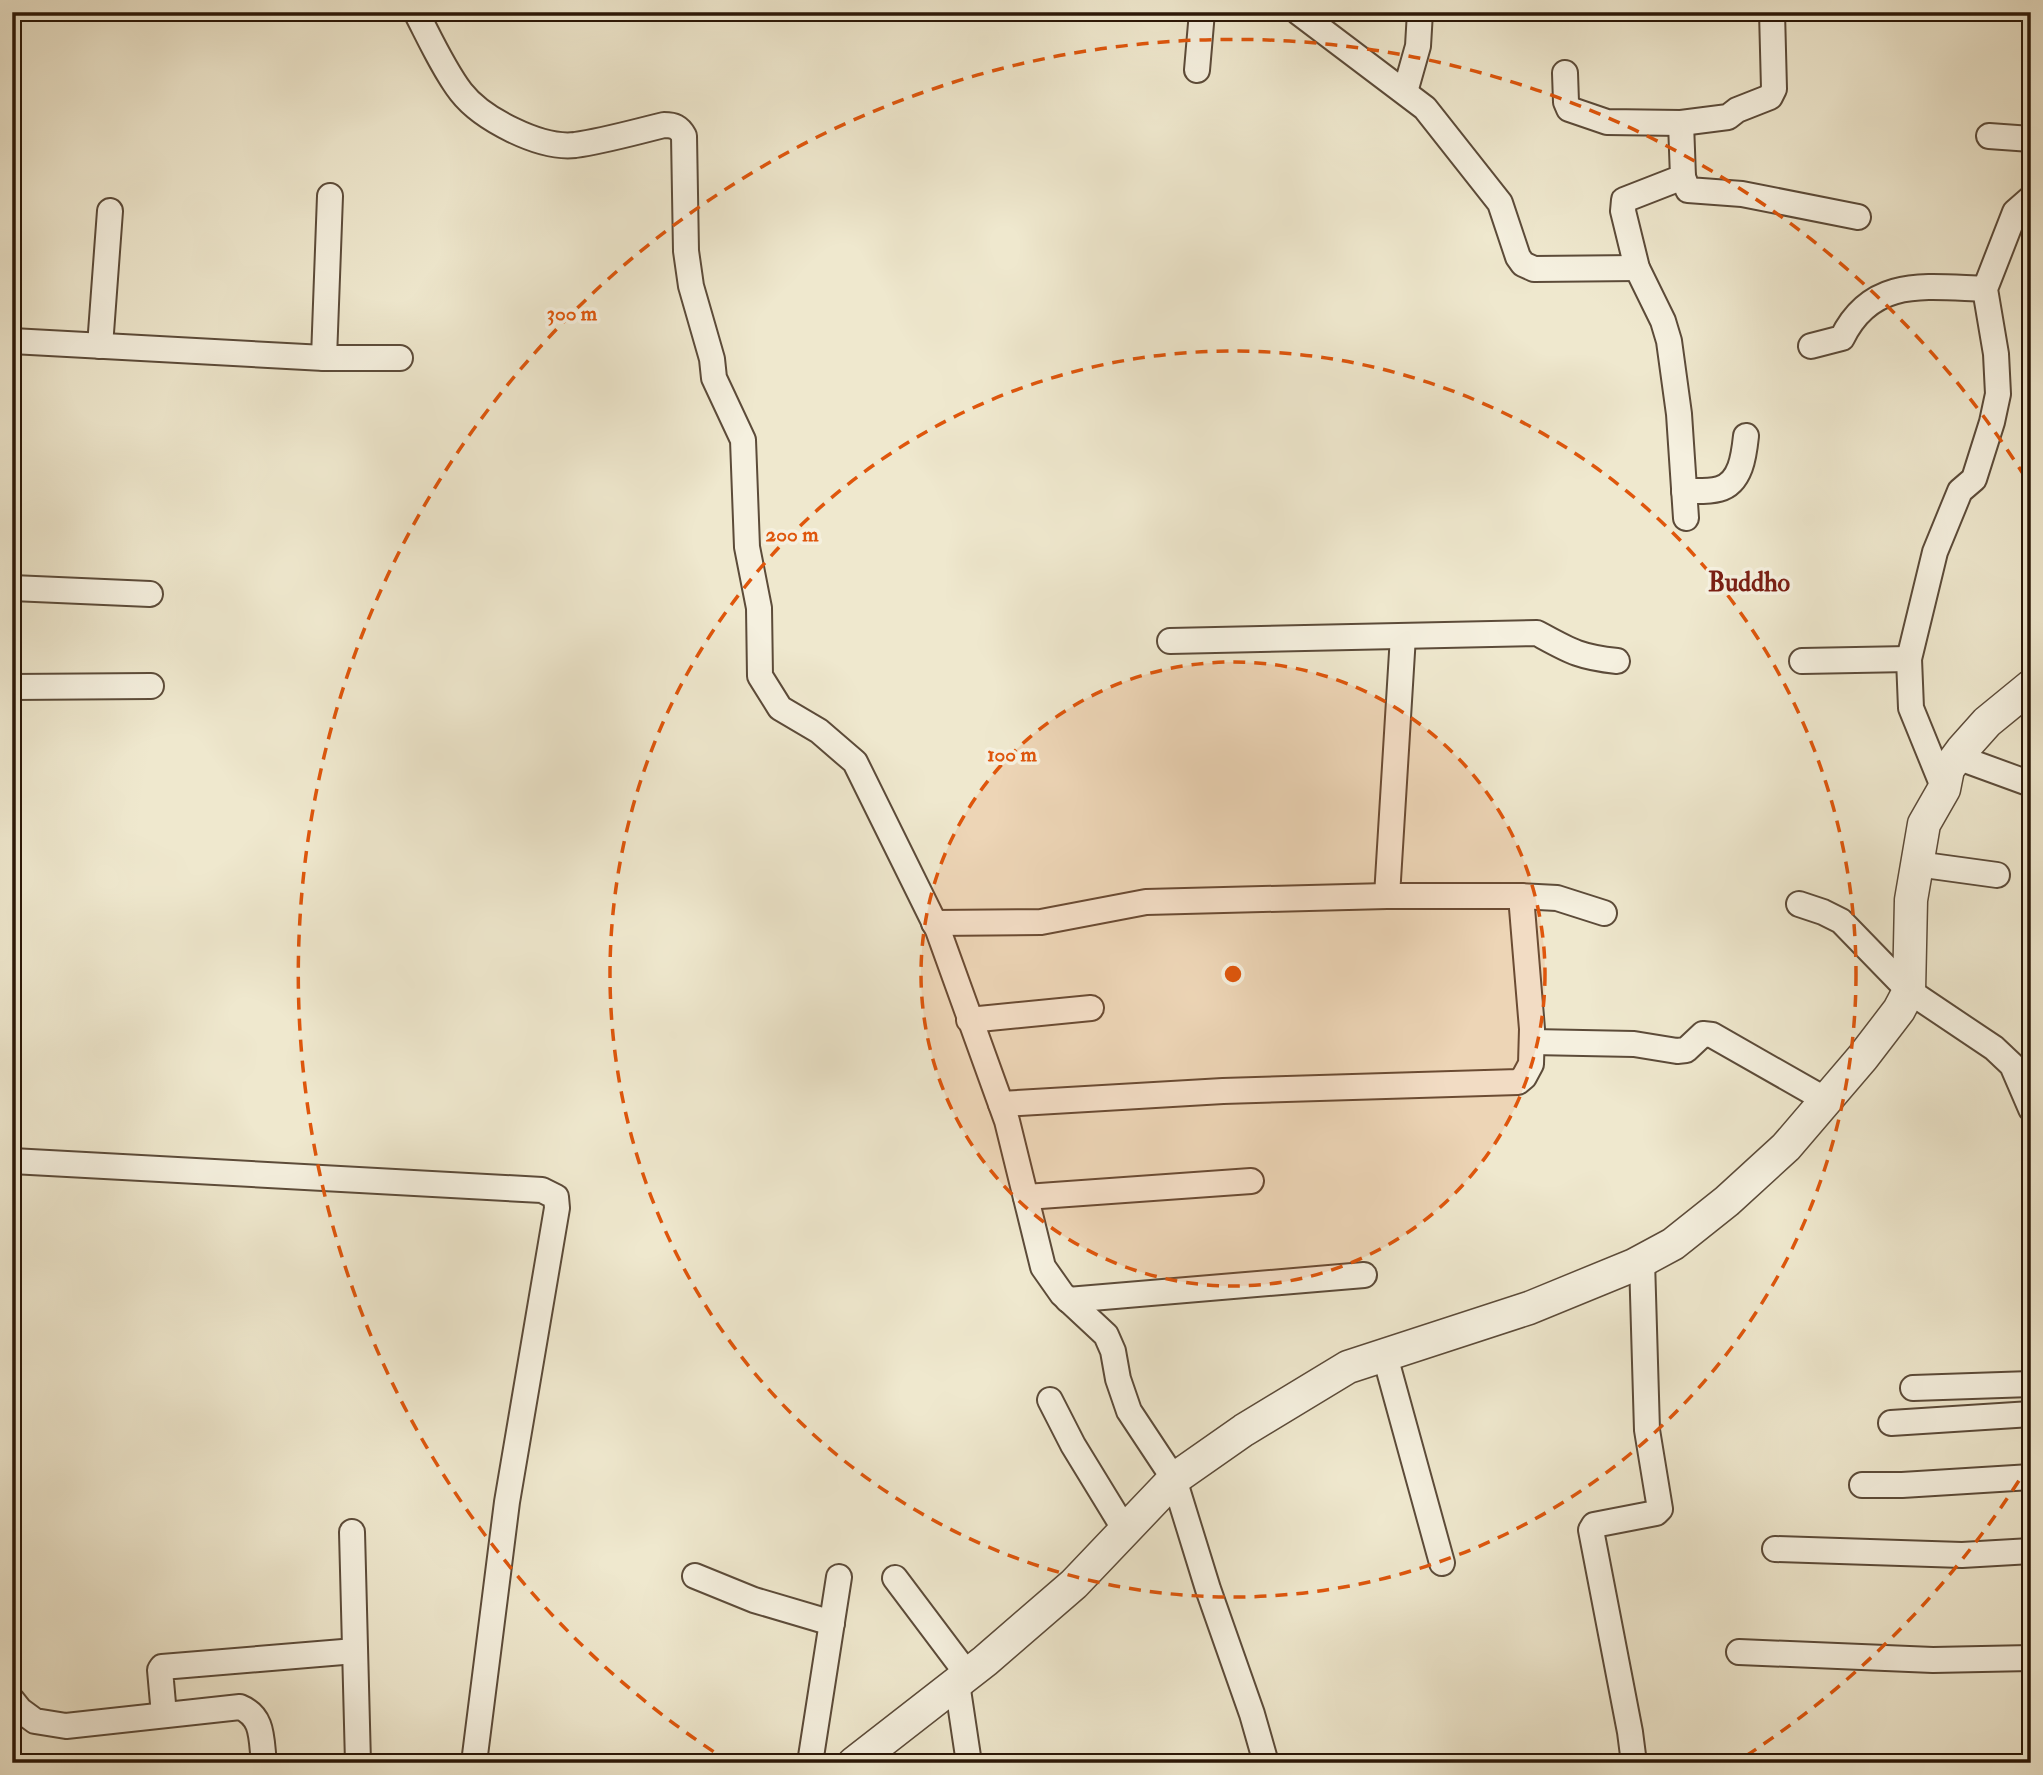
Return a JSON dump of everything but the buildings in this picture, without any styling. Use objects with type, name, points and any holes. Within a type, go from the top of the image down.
[{"type":"street","points":[[416,12],[462,93],[500,124],[528,138],[573,146],[664,125],[673,125],[680,129],[684,136],[686,251],[691,286],[712,359],[714,378],[743,440],[747,547],[759,608],[760,676],[780,708],[819,731],[855,762],[934,923],[1007,1121],[1043,1267],[1053,1284],[1105,1335],[1113,1351],[1118,1379],[1129,1411],[1174,1479],[1266,1763]]},
{"type":"street","points":[[1197,70],[1202,12]]},
{"type":"street","points":[[1298,12],[1425,108],[1500,203],[1518,257],[1523,264],[1534,268],[1637,268]]},
{"type":"street","points":[[1405,92],[1418,46],[1420,12]]},
{"type":"street","points":[[1565,73],[1566,102],[1570,109],[1607,122],[1681,123],[1728,117],[1737,110],[1770,97],[1774,89],[1772,12]]},
{"type":"street","points":[[1681,123],[1683,177],[1688,190],[1742,194],[1858,217]]},
{"type":"street","points":[[1989,136],[2031,139]]},
{"type":"street","points":[[1683,177],[1623,200],[1623,211],[1637,268],[1663,321],[1669,341],[1679,414],[1686,518]]},
{"type":"street","points":[[324,358],[330,196]]},
{"type":"street","points":[[1944,789],[1911,708],[1909,659],[1935,552],[1960,491],[1974,479],[1998,394],[1996,354],[1985,289],[2015,212],[2031,198]]},
{"type":"street","points":[[100,346],[110,211]]},
{"type":"street","points":[[1811,346],[1842,338],[1860,309],[1884,295],[1923,286],[1985,289]]},
{"type":"street","points":[[12,341],[324,358],[400,358]]},
{"type":"street","points":[[1684,491],[1721,489],[1735,477],[1743,461],[1746,436]]},
{"type":"street","points":[[12,587],[150,594]]},
{"type":"street","points":[[1170,641],[1537,634],[1590,659],[1618,661]]},
{"type":"street","points":[[1387,896],[1403,636]]},
{"type":"street","points":[[1802,661],[1909,659]]},
{"type":"street","points":[[12,687],[151,686]]},
{"type":"street","points":[[854,1763],[962,1679],[1074,1584],[1174,1479],[1244,1430],[1348,1367],[1529,1308],[1642,1261],[1673,1244],[1727,1202],[1786,1147],[1892,1019],[1909,991],[1911,900],[1924,824],[1944,789],[1948,769],[1957,757],[1987,722],[2031,686]]},
{"type":"street","points":[[1957,757],[2031,784]]},
{"type":"street","points":[[1917,864],[1997,875]]},
{"type":"street","points":[[934,923],[1041,922],[1146,902],[1387,896],[1557,898],[1604,913]]},
{"type":"street","points":[[1001,1104],[1223,1091],[1518,1082],[1531,1064],[1521,896]]},
{"type":"street","points":[[1799,904],[1841,921],[1909,991],[1994,1048],[2031,1084]]},
{"type":"street","points":[[969,1020],[1091,1008]]},
{"type":"street","points":[[1531,1042],[1634,1044],[1677,1051],[1686,1050],[1703,1034],[1712,1035],[1826,1100]]},
{"type":"street","points":[[2012,1065],[2031,1109]]},
{"type":"street","points":[[12,1161],[542,1190],[556,1197],[555,1220],[507,1502],[474,1763]]},
{"type":"street","points":[[1026,1196],[1251,1181]]},
{"type":"street","points":[[1642,1261],[1647,1430],[1660,1509],[1656,1513],[1594,1525],[1591,1530],[1634,1762],[1657,1763]]},
{"type":"street","points":[[1068,1300],[1364,1275]]},
{"type":"street","points":[[1385,1356],[1443,1563]]},
{"type":"street","points":[[1913,1388],[2031,1384]]},
{"type":"street","points":[[1050,1399],[1073,1445],[1125,1530]]},
{"type":"street","points":[[1891,1423],[2031,1414]]},
{"type":"street","points":[[1862,1485],[2031,1477]]},
{"type":"street","points":[[352,1532],[358,1763]]},
{"type":"street","points":[[1776,1549],[1962,1555],[2031,1551]]},
{"type":"street","points":[[695,1576],[754,1601],[832,1623]]},
{"type":"street","points":[[810,1763],[839,1577]]},
{"type":"street","points":[[895,1578],[962,1679],[969,1763]]},
{"type":"street","points":[[164,1715],[162,1667],[355,1651]]},
{"type":"street","points":[[1739,1652],[1933,1660],[2031,1658]]},
{"type":"street","points":[[12,1700],[20,1710],[36,1721],[66,1726],[240,1707],[251,1712],[259,1724],[264,1763]]},
{"type":"district","name":"Buddho","points":[[1749,582]]}]
